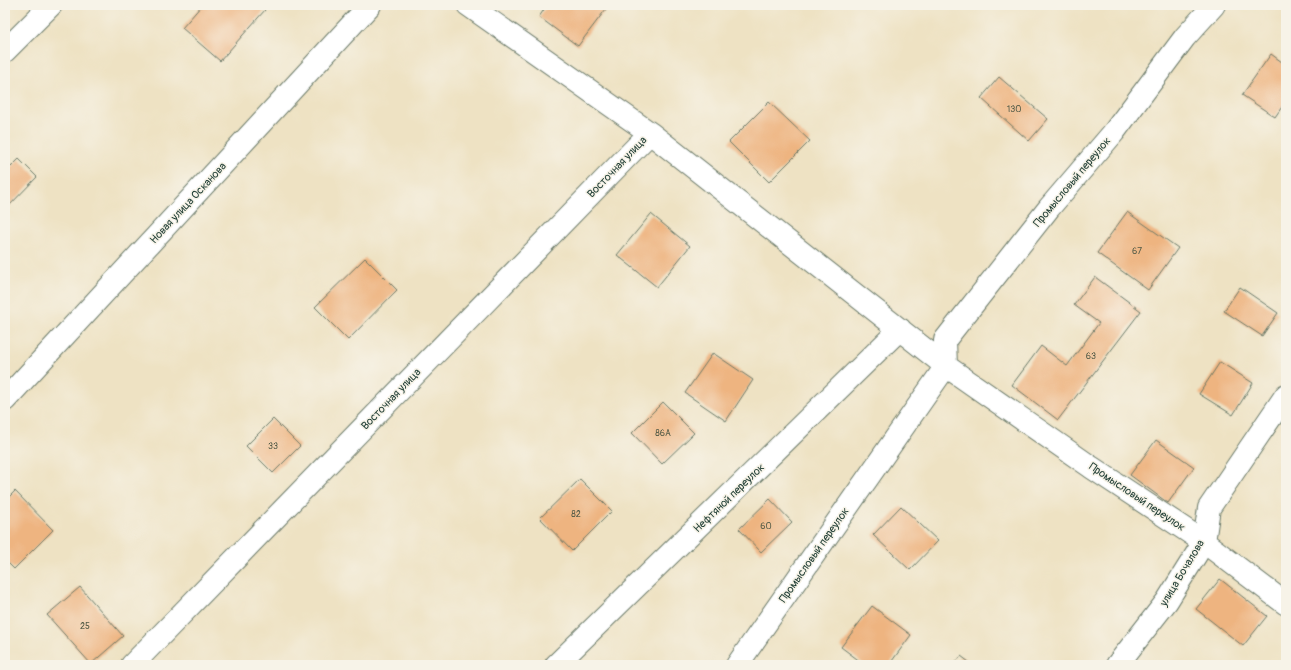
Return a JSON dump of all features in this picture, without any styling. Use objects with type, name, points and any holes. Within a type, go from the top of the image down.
[{"type":"street","points":[[5,51],[51,5]]},
{"type":"street","name":"Новая улица Осканова","points":[[5,400],[370,5]]},
{"type":"street","points":[[468,5],[650,133],[946,366]]},
{"type":"street","name":"Промысловый переулок","points":[[738,665],[946,366],[945,340],[1049,208],[1114,132],[1185,36],[1214,5]]},
{"type":"street","name":"Восточная улица","points":[[132,665],[650,133]]},
{"type":"street","name":"Нефтяной переулок","points":[[556,665],[900,330]]},
{"type":"street","name":"Промысловый переулок","points":[[946,366],[1091,467],[1204,542],[1286,604]]},
{"type":"street","name":"улица Бочалова","points":[[1117,665],[1167,601],[1204,542],[1209,508],[1286,395]]},
{"type":"building","points":[[202,5],[259,5],[265,10],[220,61],[182,28]]},
{"type":"building","points":[[547,5],[609,5],[578,46],[539,17]]},
{"type":"building","points":[[1271,54],[1286,65],[1286,101],[1275,117],[1242,95]]},
{"type":"building","points":[[999,77],[1048,119],[1029,141],[981,98]]},
{"type":"building","points":[[769,102],[810,141],[769,182],[729,142]]},
{"type":"building","points":[[19,159],[37,177],[5,210],[5,160],[11,167]]},
{"type":"building","points":[[1127,212],[1178,248],[1148,290],[1097,253]]},
{"type":"building","points":[[651,214],[690,246],[657,287],[617,255]]},
{"type":"building","points":[[365,258],[397,290],[348,340],[315,307]]},
{"type":"building","points":[[1095,277],[1141,311],[1058,420],[1012,385],[1041,346],[1067,366],[1099,323],[1074,305]]},
{"type":"building","points":[[1240,287],[1278,313],[1262,336],[1224,311]]},
{"type":"building","points":[[713,353],[753,380],[726,421],[685,393]]},
{"type":"building","points":[[1220,362],[1253,383],[1233,415],[1199,394]]},
{"type":"building","points":[[663,402],[694,433],[662,464],[632,433]]},
{"type":"building","points":[[273,419],[300,446],[273,473],[246,446]]},
{"type":"building","points":[[1156,440],[1194,467],[1168,503],[1130,475]]},
{"type":"building","points":[[580,479],[612,511],[572,551],[540,518]]},
{"type":"building","points":[[15,491],[53,530],[14,569],[5,560],[5,501]]},
{"type":"building","points":[[770,499],[792,522],[761,552],[739,529]]},
{"type":"building","points":[[901,506],[938,541],[910,570],[873,535]]},
{"type":"building","points":[[1220,579],[1267,616],[1243,646],[1196,609]]},
{"type":"building","points":[[80,587],[123,636],[91,664],[47,615]]},
{"type":"building","points":[[872,606],[911,635],[889,665],[865,665],[841,647]]},
{"type":"building","points":[[961,656],[973,665],[954,665]]}]
